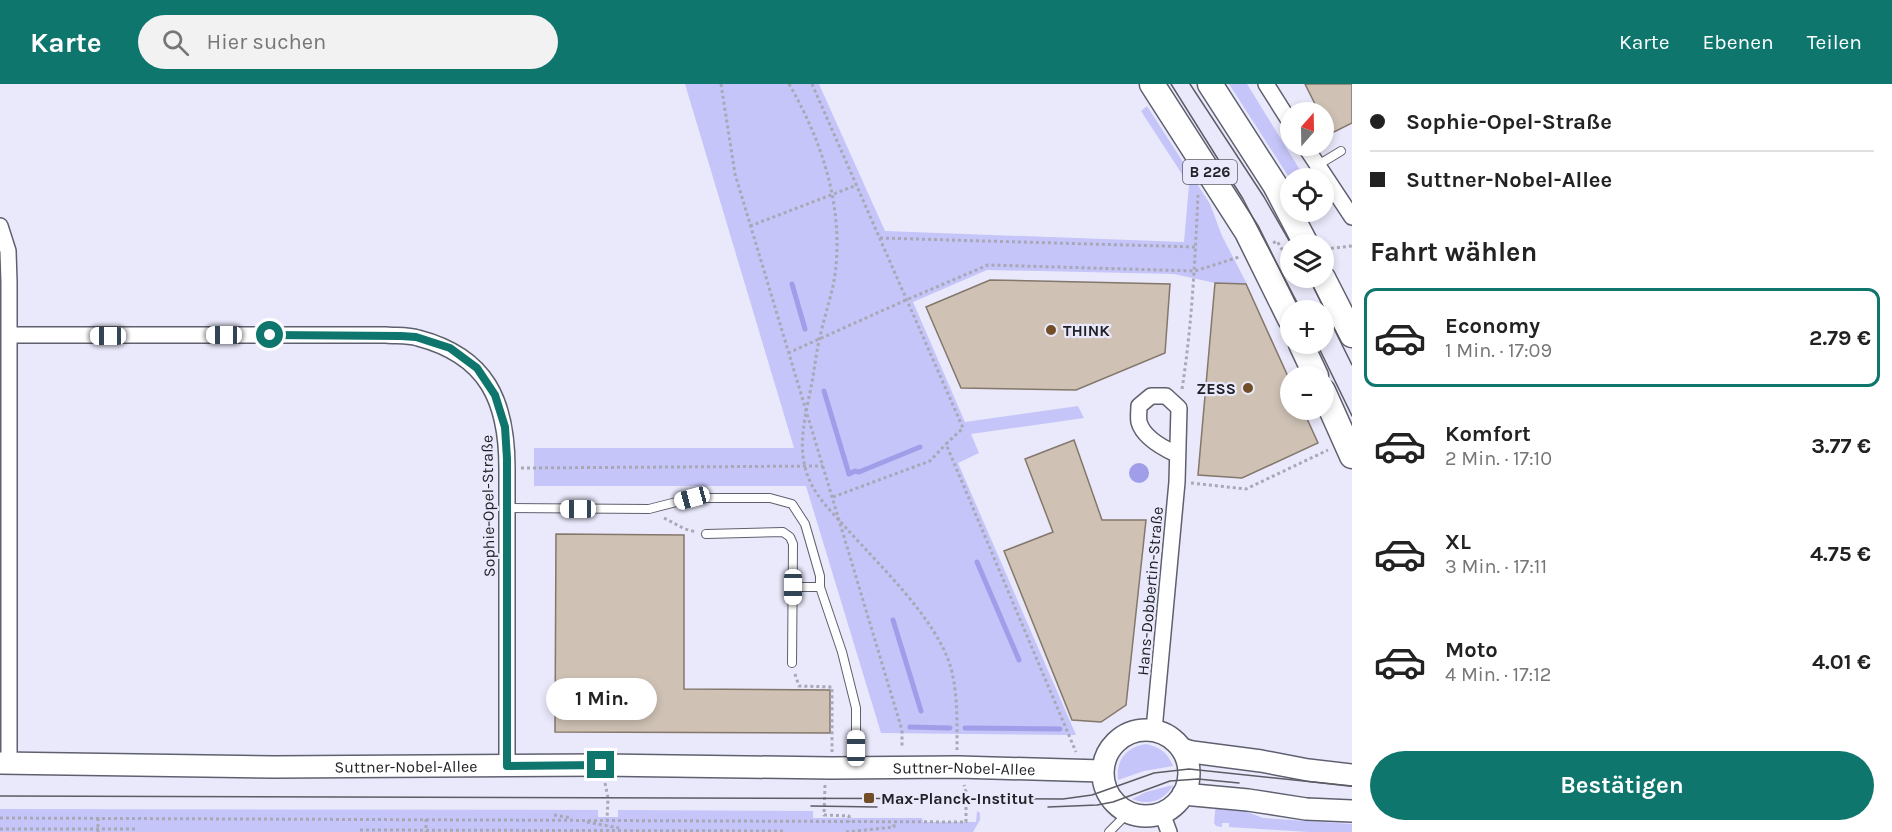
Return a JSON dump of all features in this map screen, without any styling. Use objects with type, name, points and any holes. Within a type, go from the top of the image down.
[{"type":"main road","name":"B 226","points":[[1152,84],[1247,232],[1281,300]]},
{"type":"main road","name":"B 226","points":[[1210,84],[1275,185],[1288,234]]},
{"type":"main road","points":[[1328,288],[1352,335]]},
{"type":"main road","points":[[1334,416],[1349,449]]},
{"type":"street","points":[[1266,84],[1280,106]]},
{"type":"street","points":[[1312,156],[1352,217]]},
{"type":"street","points":[[0,226],[8,251],[5,335],[4,763]]},
{"type":"street","name":"Sophie-Opel-Straße","points":[[5,335],[386,335],[416,337],[450,348],[477,368],[495,395],[505,427],[507,766]]},
{"type":"street","points":[[1176,454],[1162,448],[1148,435],[1139,423],[1139,406],[1150,396],[1166,396],[1179,408]]},
{"type":"street","name":"Hans-Dobbertin-Straße","points":[[1154,730],[1177,482],[1179,408]]},
{"type":"street","points":[[1154,730],[1170,737],[1182,749],[1189,769],[1188,784],[1184,794],[1165,822],[1126,811],[1113,802],[1093,771],[1121,737],[1132,732],[1154,730]]},
{"type":"street","points":[[1182,749],[1352,775]]},
{"type":"street","name":"Suttner-Nobel-Allee","points":[[4,763],[219,767],[601,765],[958,767],[1093,771]]},
{"type":"street","points":[[1184,794],[1248,800],[1306,809],[1352,812]]},
{"type":"lane","points":[[1318,165],[1341,152]]},
{"type":"lane","points":[[507,508],[649,510],[692,498],[770,498],[792,504],[805,524],[820,576],[820,587],[842,652],[856,708],[856,768]]},
{"type":"lane","points":[[706,534],[783,532],[790,537],[793,544],[792,663]]},
{"type":"lane","points":[[793,587],[820,587]]},
{"type":"lane","points":[[1110,832],[1123,818],[1126,811]]},
{"type":"path","points":[[721,84],[735,174],[902,730],[901,768]]},
{"type":"path","points":[[795,84],[790,85],[811,128],[834,194],[837,211],[836,267],[819,338],[807,412],[803,440],[805,467],[816,493],[936,634],[950,667],[957,702],[957,734]]},
{"type":"path","points":[[812,84],[963,428],[930,461],[832,496]]},
{"type":"path","points":[[750,226],[856,185]]},
{"type":"path","points":[[1179,408],[1187,356],[1195,271],[1198,190]]},
{"type":"path","points":[[880,238],[1196,247]]},
{"type":"path","points":[[1277,241],[1280,244]]},
{"type":"path","points":[[1334,248],[1352,246]]},
{"type":"path","points":[[788,353],[988,265],[1195,271]]},
{"type":"path","points":[[946,444],[1093,771]]},
{"type":"path","points":[[1177,482],[1246,489],[1349,449]]},
{"type":"path","points":[[507,468],[824,466]]},
{"type":"path","points":[[649,510],[685,530],[706,534]]},
{"type":"path","points":[[792,663],[799,686],[832,687],[824,815],[849,816],[849,822]]},
{"type":"path","points":[[601,765],[608,798],[608,820]]},
{"type":"path","points":[[0,818],[966,822],[966,792],[958,767]]},
{"type":"path","points":[[554,815],[619,828],[619,830]]},
{"type":"path","points":[[925,816],[925,822]]},
{"type":"path","points":[[98,818],[98,830]]},
{"type":"path","points":[[426,819],[426,831]]},
{"type":"path","points":[[846,832],[894,827],[894,822]]},
{"type":"path","points":[[0,829],[138,829]]},
{"type":"path","points":[[360,830],[783,831]]},
{"type":"shaded area","points":[[685,84],[819,84],[885,231],[1184,242],[1189,185],[1141,111],[1147,106],[1210,204],[1222,236],[1247,284],[1215,283],[1174,274],[987,270],[913,302],[965,422],[1078,406],[1084,418],[971,434],[979,453],[958,463],[1076,735],[881,733],[806,486],[534,486],[534,448],[794,448]]},
{"type":"shaded area","points":[[1229,84],[1247,84],[1280,137],[1280,156],[1291,156],[1299,168],[1283,168]]},
{"type":"shaded area","points":[[1139,463],[1146,466],[1149,473],[1146,480],[1139,483],[1132,480],[1129,473],[1132,466]]},
{"type":"shaded area","points":[[1146,744],[1163,751],[1173,766],[1144,771],[1118,780],[1119,766],[1124,756],[1133,748]]},
{"type":"shaded area","points":[[1173,785],[1156,801],[1144,802],[1132,799],[1146,792]]},
{"type":"shaded area","points":[[1216,803],[1229,805],[1263,818],[1352,824],[1352,832],[1229,827],[1229,823],[1222,823],[1222,827],[1216,826],[1214,823]]},
{"type":"shaded area","points":[[0,809],[598,810],[598,817],[618,817],[618,810],[813,811],[813,818],[922,818],[923,822],[976,822],[977,811],[980,813],[980,820],[973,832],[0,832]]},
{"type":"building","points":[[1305,84],[1352,84],[1352,123],[1334,132],[1334,102],[1314,102]]},
{"type":"building","name":"THINK","points":[[990,280],[1170,284],[1165,353],[1076,390],[961,388],[926,307]]},
{"type":"building","name":"ZESS","points":[[1215,283],[1246,284],[1283,366],[1280,366],[1280,420],[1308,420],[1318,443],[1242,478],[1198,475]]},
{"type":"building","points":[[1074,440],[1102,520],[1146,520],[1126,705],[1101,722],[1072,720],[1004,551],[1053,532],[1025,459]]},
{"type":"building","points":[[556,534],[684,535],[684,689],[830,690],[830,733],[555,732]]},
{"type":"waterway","points":[[792,284],[805,329]]},
{"type":"waterway","points":[[824,391],[849,474],[920,447]]},
{"type":"waterway","points":[[977,562],[1019,660]]},
{"type":"waterway","points":[[893,620],[921,711]]},
{"type":"waterway","points":[[910,727],[950,728]]},
{"type":"waterway","points":[[965,728],[1060,729]]},
{"type":"tram line","points":[[1171,84],[1243,199],[1296,300]]},
{"type":"tram line","points":[[1190,84],[1264,197],[1285,234]]},
{"type":"tram line","points":[[1314,288],[1352,365]]},
{"type":"tram line","points":[[1322,354],[1352,416]]},
{"type":"tram line","points":[[0,796],[1063,799],[1092,795],[1154,773],[1189,769],[1352,786]]},
{"type":"tram line","points":[[1048,807],[1113,802],[1170,781],[1198,779],[1239,783]]},
{"type":"tram line","points":[[811,806],[877,807]]},
{"type":"place","name":"THINK","points":[[1051,330]]},
{"type":"place","name":"ZESS","points":[[1248,388]]},
{"type":"place","name":"Max-Planck-Institut","points":[[869,798]]},
{"type":"route","points":[[270,335],[416,337],[450,348],[477,368],[495,395],[505,427],[507,459],[507,766],[601,765]]}]
